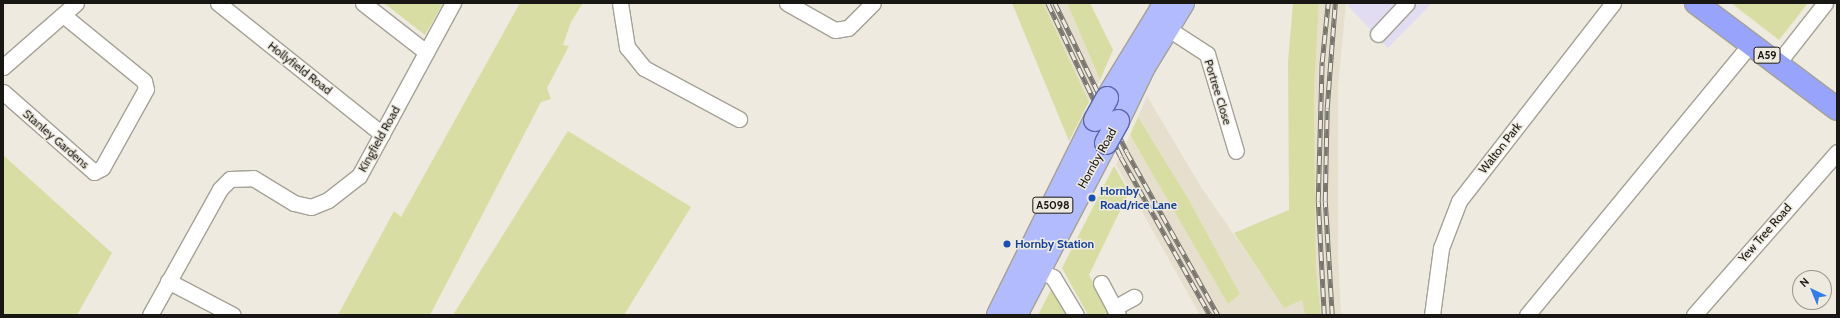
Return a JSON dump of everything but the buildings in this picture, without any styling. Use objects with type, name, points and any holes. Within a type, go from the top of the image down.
[{"type":"highway","name":"A59","points":[[1696,3],[1778,63],[1837,109]]},
{"type":"main road","name":"Hornby Road","points":[[1016,315],[1031,266],[1095,120],[1165,3]]},
{"type":"main road","name":"Hornby Road","points":[[998,315],[1031,266],[1106,143],[1167,28],[1183,3]]},
{"type":"street","points":[[3,67],[76,3]]},
{"type":"street","name":"Hollyfield Road","points":[[218,3],[382,134]]},
{"type":"street","points":[[363,3],[426,52]]},
{"type":"street","name":"Kingfield Road","points":[[150,315],[220,188],[227,182],[248,177],[266,185],[299,206],[317,206],[328,200],[360,176],[453,3]]},
{"type":"street","points":[[620,3],[627,47],[644,68],[739,119]]},
{"type":"street","points":[[787,3],[835,30],[848,28],[873,3]]},
{"type":"street","points":[[1378,34],[1407,3]]},
{"type":"street","name":"Walton Park","points":[[1432,315],[1441,248],[1459,201],[1613,3]]},
{"type":"street","points":[[1778,63],[1824,3]]},
{"type":"street","name":"Stanley Gardens","points":[[3,92],[94,172],[102,168],[146,89],[144,81],[64,15]]},
{"type":"street","name":"Portree Close","points":[[1167,28],[1207,54],[1236,151]]},
{"type":"street","points":[[1527,315],[1751,43]]},
{"type":"street","name":"Yew Tree Road","points":[[1694,315],[1837,152]]},
{"type":"street","points":[[1031,266],[1056,281],[1076,315]]},
{"type":"street","points":[[168,281],[233,315]]},
{"type":"street","points":[[1101,284],[1116,312],[1134,297]]},
{"type":"shaded area","points":[[1043,3],[1067,3],[1100,80],[1089,102]]},
{"type":"shaded area","points":[[1319,3],[1346,3],[1338,88],[1338,254],[1341,315],[1321,315],[1316,269],[1314,96]]},
{"type":"shaded area","points":[[1348,3],[1432,3],[1388,48],[1348,6]]},
{"type":"shaded area","points":[[1147,96],[1201,187],[1284,307],[1302,300],[1305,315],[1200,315],[1116,165],[1130,135],[1228,303],[1240,294],[1189,200],[1138,117]]},
{"type":"green space","points":[[384,3],[443,3],[425,35]]},
{"type":"green space","points":[[520,3],[583,3],[571,22],[563,45],[569,46],[547,88],[551,99],[541,102],[430,315],[338,315],[394,211],[401,217]]},
{"type":"green space","points":[[1012,3],[1043,3],[1089,102],[1069,141]]},
{"type":"green space","points":[[1067,3],[1090,3],[1113,50],[1100,80]]},
{"type":"green space","points":[[1293,3],[1319,3],[1314,96],[1316,269],[1321,315],[1305,315],[1302,300],[1284,308],[1234,233],[1289,210],[1288,61]]},
{"type":"green space","points":[[1731,3],[1808,3],[1779,40]]},
{"type":"green space","points":[[1138,117],[1189,200],[1240,294],[1228,304],[1130,135]]},
{"type":"green space","points":[[568,131],[691,207],[624,315],[453,315]]},
{"type":"green space","points":[[3,155],[112,253],[77,315],[3,315]]},
{"type":"green space","points":[[1114,166],[1129,192],[1089,275],[1111,315],[1088,315],[1062,268]]},
{"type":"green space","points":[[1052,288],[1067,315],[1038,315]]},
{"type":"railway","points":[[1048,3],[1121,157],[1210,315]]},
{"type":"railway","points":[[1055,3],[1127,152],[1218,315]]},
{"type":"railway","points":[[1324,315],[1318,201],[1322,62],[1328,3]]},
{"type":"railway","points":[[1332,315],[1325,201],[1327,108],[1335,3]]},
{"type":"place","name":"Hornby Road/rice Lane","points":[[1092,198]]},
{"type":"place","name":"Hornby Station","points":[[1007,244]]}]
